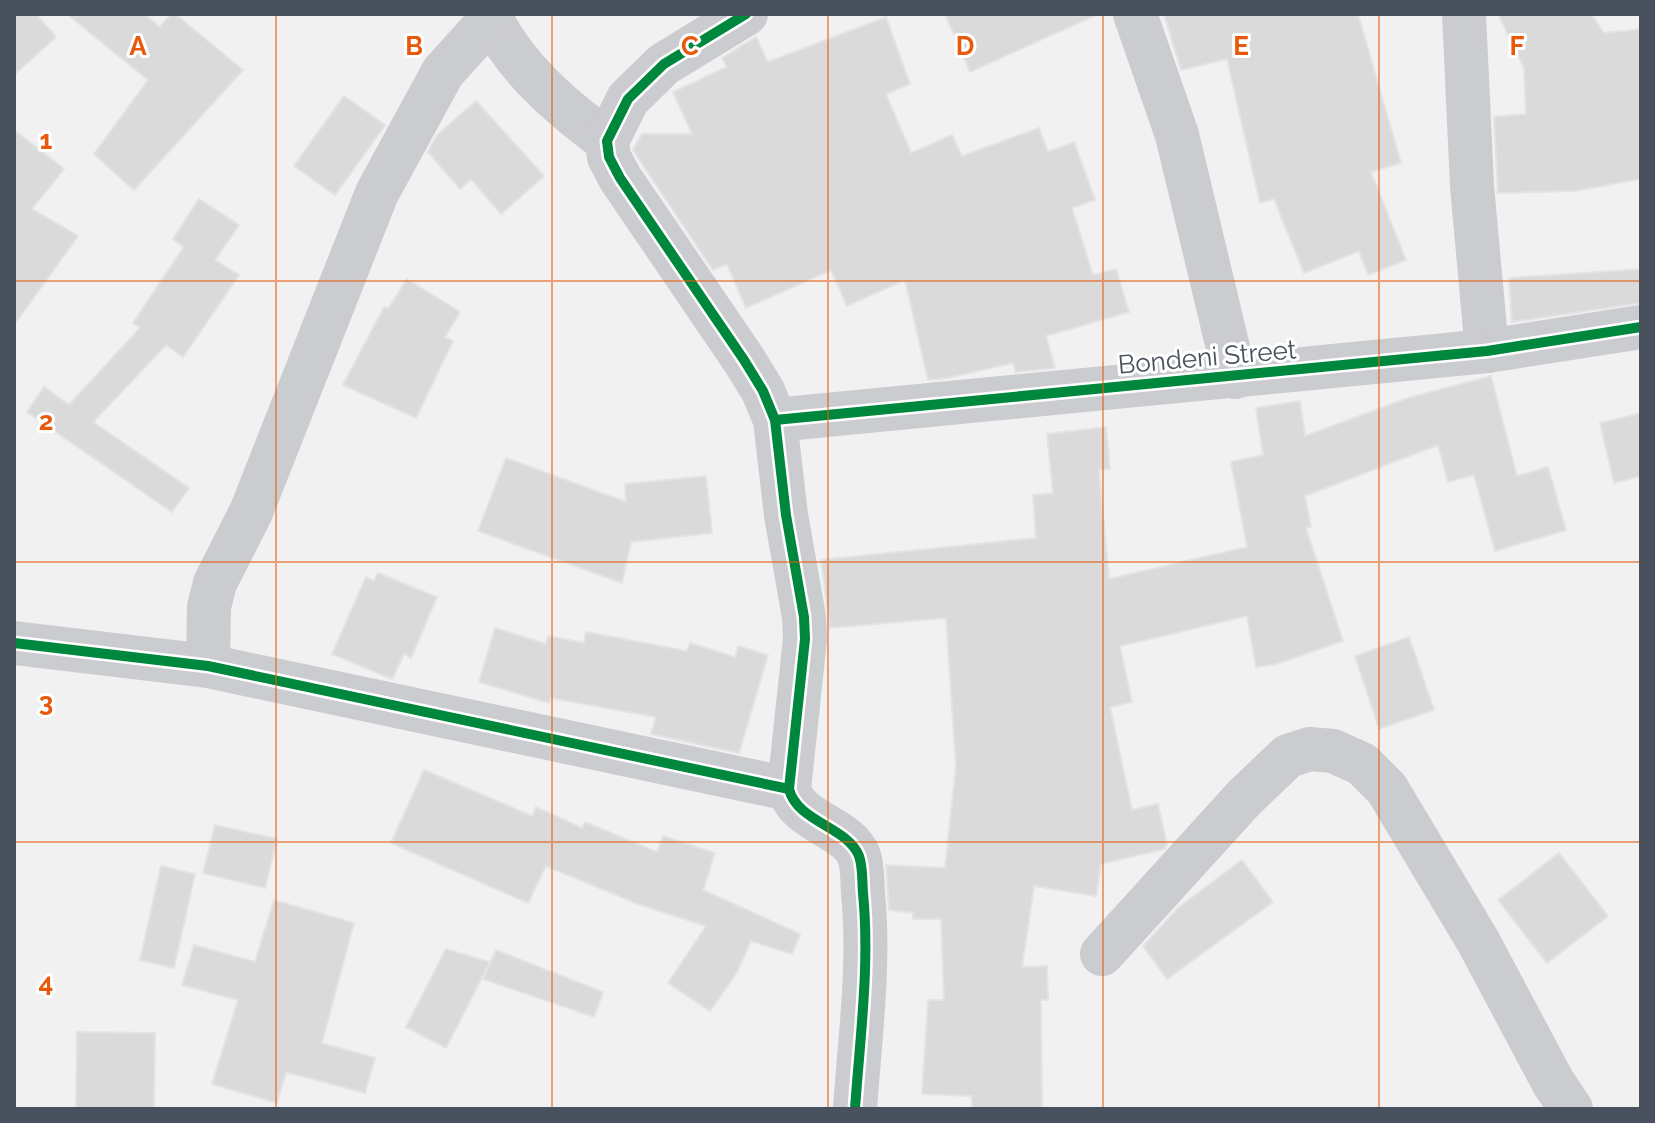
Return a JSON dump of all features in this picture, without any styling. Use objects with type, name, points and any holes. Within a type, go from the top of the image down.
[{"type":"street","points":[[746,14],[664,64],[628,99],[607,141],[609,157],[620,178],[744,360],[763,391],[775,420],[805,639],[789,789],[802,810],[841,836],[859,856],[867,938],[855,1109]]},
{"type":"street","points":[[1135,14],[1177,135],[1235,377]]},
{"type":"street","points":[[1464,14],[1472,186],[1487,351]]},
{"type":"street","points":[[208,666],[209,607],[215,583],[251,512],[377,193],[443,72],[490,16],[525,70],[562,108],[607,141]]},
{"type":"street","name":"Bondeni Street","points":[[775,420],[1487,351],[1641,327]]},
{"type":"street","points":[[14,643],[208,666],[789,789]]},
{"type":"street","points":[[1102,954],[1244,798],[1288,756],[1310,749],[1333,751],[1362,764],[1387,789],[1478,941],[1553,1082],[1571,1109]]},
{"type":"building","points":[[14,14],[36,14],[56,37],[14,75]]},
{"type":"building","points":[[67,14],[144,14],[160,27],[171,14],[175,14],[243,70],[134,190],[94,154],[148,80]]},
{"type":"building","points":[[945,14],[1098,14],[970,72]]},
{"type":"building","points":[[1164,14],[1358,14],[1401,163],[1371,172],[1406,260],[1368,275],[1359,251],[1304,273],[1274,199],[1260,203],[1227,59],[1181,70]]},
{"type":"building","points":[[1498,14],[1591,14],[1604,33],[1641,29],[1641,179],[1575,191],[1498,193],[1494,117],[1526,114],[1524,68]]},
{"type":"building","points":[[886,17],[910,84],[886,94],[911,153],[952,135],[962,156],[1039,128],[1048,152],[1074,142],[1095,200],[1072,208],[1093,275],[1116,269],[1129,312],[1046,336],[1055,368],[1016,372],[1013,363],[928,380],[905,280],[847,306],[831,270],[746,308],[727,264],[713,270],[633,150],[642,134],[692,134],[673,92],[727,67],[722,58],[756,37],[768,62]]},
{"type":"building","points":[[344,96],[385,125],[335,195],[294,166]]},
{"type":"building","points":[[476,101],[544,176],[501,214],[471,179],[460,189],[428,152],[436,136]]},
{"type":"building","points":[[14,130],[64,169],[32,209],[78,236],[14,325]]},
{"type":"building","points":[[199,199],[239,225],[215,260],[239,275],[183,357],[166,345],[93,422],[189,488],[172,512],[27,412],[44,387],[69,405],[140,328],[133,323],[184,247],[173,239]]},
{"type":"building","points":[[1641,269],[1641,303],[1512,322],[1509,278]]},
{"type":"building","points":[[407,279],[460,312],[445,337],[453,341],[416,418],[343,385],[384,307],[388,309]]},
{"type":"building","points":[[1491,376],[1517,476],[1548,467],[1566,530],[1495,551],[1474,475],[1448,482],[1438,445],[1305,496],[1311,527],[1306,528],[1343,641],[1276,664],[1256,667],[1247,616],[1120,646],[1132,702],[1110,707],[1132,810],[1158,804],[1167,845],[1164,849],[1101,864],[1096,896],[1034,886],[1022,967],[1047,966],[1048,1000],[1041,1000],[1042,1109],[972,1109],[972,1096],[922,1094],[928,1000],[944,1000],[941,919],[913,919],[913,913],[889,910],[886,865],[945,868],[956,766],[946,618],[830,628],[821,560],[1036,538],[1033,495],[1053,493],[1047,434],[1106,427],[1110,469],[1099,470],[1109,579],[1247,547],[1231,462],[1263,455],[1256,408],[1300,401],[1305,436],[1408,398]]},
{"type":"building","points":[[1641,413],[1641,476],[1614,483],[1600,423]]},
{"type":"building","points":[[506,458],[626,502],[625,484],[706,476],[712,533],[631,542],[622,583],[478,531]]},
{"type":"building","points":[[378,573],[437,597],[411,658],[404,654],[392,679],[332,654],[366,577],[374,581]]},
{"type":"building","points":[[495,628],[546,644],[548,636],[584,643],[586,632],[687,651],[690,643],[735,657],[738,646],[768,655],[739,753],[651,734],[656,717],[551,698],[549,703],[479,682]]},
{"type":"building","points":[[1409,637],[1434,710],[1379,729],[1355,656]]},
{"type":"building","points":[[424,770],[532,816],[536,807],[582,828],[585,822],[657,852],[663,836],[715,853],[703,890],[800,934],[792,954],[751,941],[737,972],[710,1011],[668,983],[706,926],[638,904],[546,866],[528,903],[391,843]]},
{"type":"building","points":[[215,825],[277,839],[265,888],[203,873]]},
{"type":"building","points":[[1559,853],[1608,916],[1547,963],[1498,900]]},
{"type":"building","points":[[1242,860],[1273,902],[1167,979],[1143,946],[1178,908]]},
{"type":"building","points":[[161,866],[195,874],[174,968],[140,960]]},
{"type":"building","points":[[274,900],[354,923],[322,1043],[375,1058],[365,1093],[286,1072],[277,1103],[212,1084],[238,1000],[182,985],[194,945],[255,962]]},
{"type":"building","points":[[446,949],[490,962],[446,1048],[406,1027]]},
{"type":"building","points":[[496,950],[603,992],[594,1017],[483,979]]},
{"type":"building","points":[[77,1032],[155,1033],[154,1108],[76,1108]]},
{"type":"cycle path","points":[[746,14],[664,64],[628,99],[607,141],[609,157],[620,178],[744,360],[763,391],[775,420],[805,639],[789,789],[802,809],[853,846],[862,869],[865,974],[855,1109]]},
{"type":"cycle path","points":[[775,420],[1487,351],[1641,327]]},
{"type":"cycle path","points":[[14,643],[208,666],[789,789]]}]
